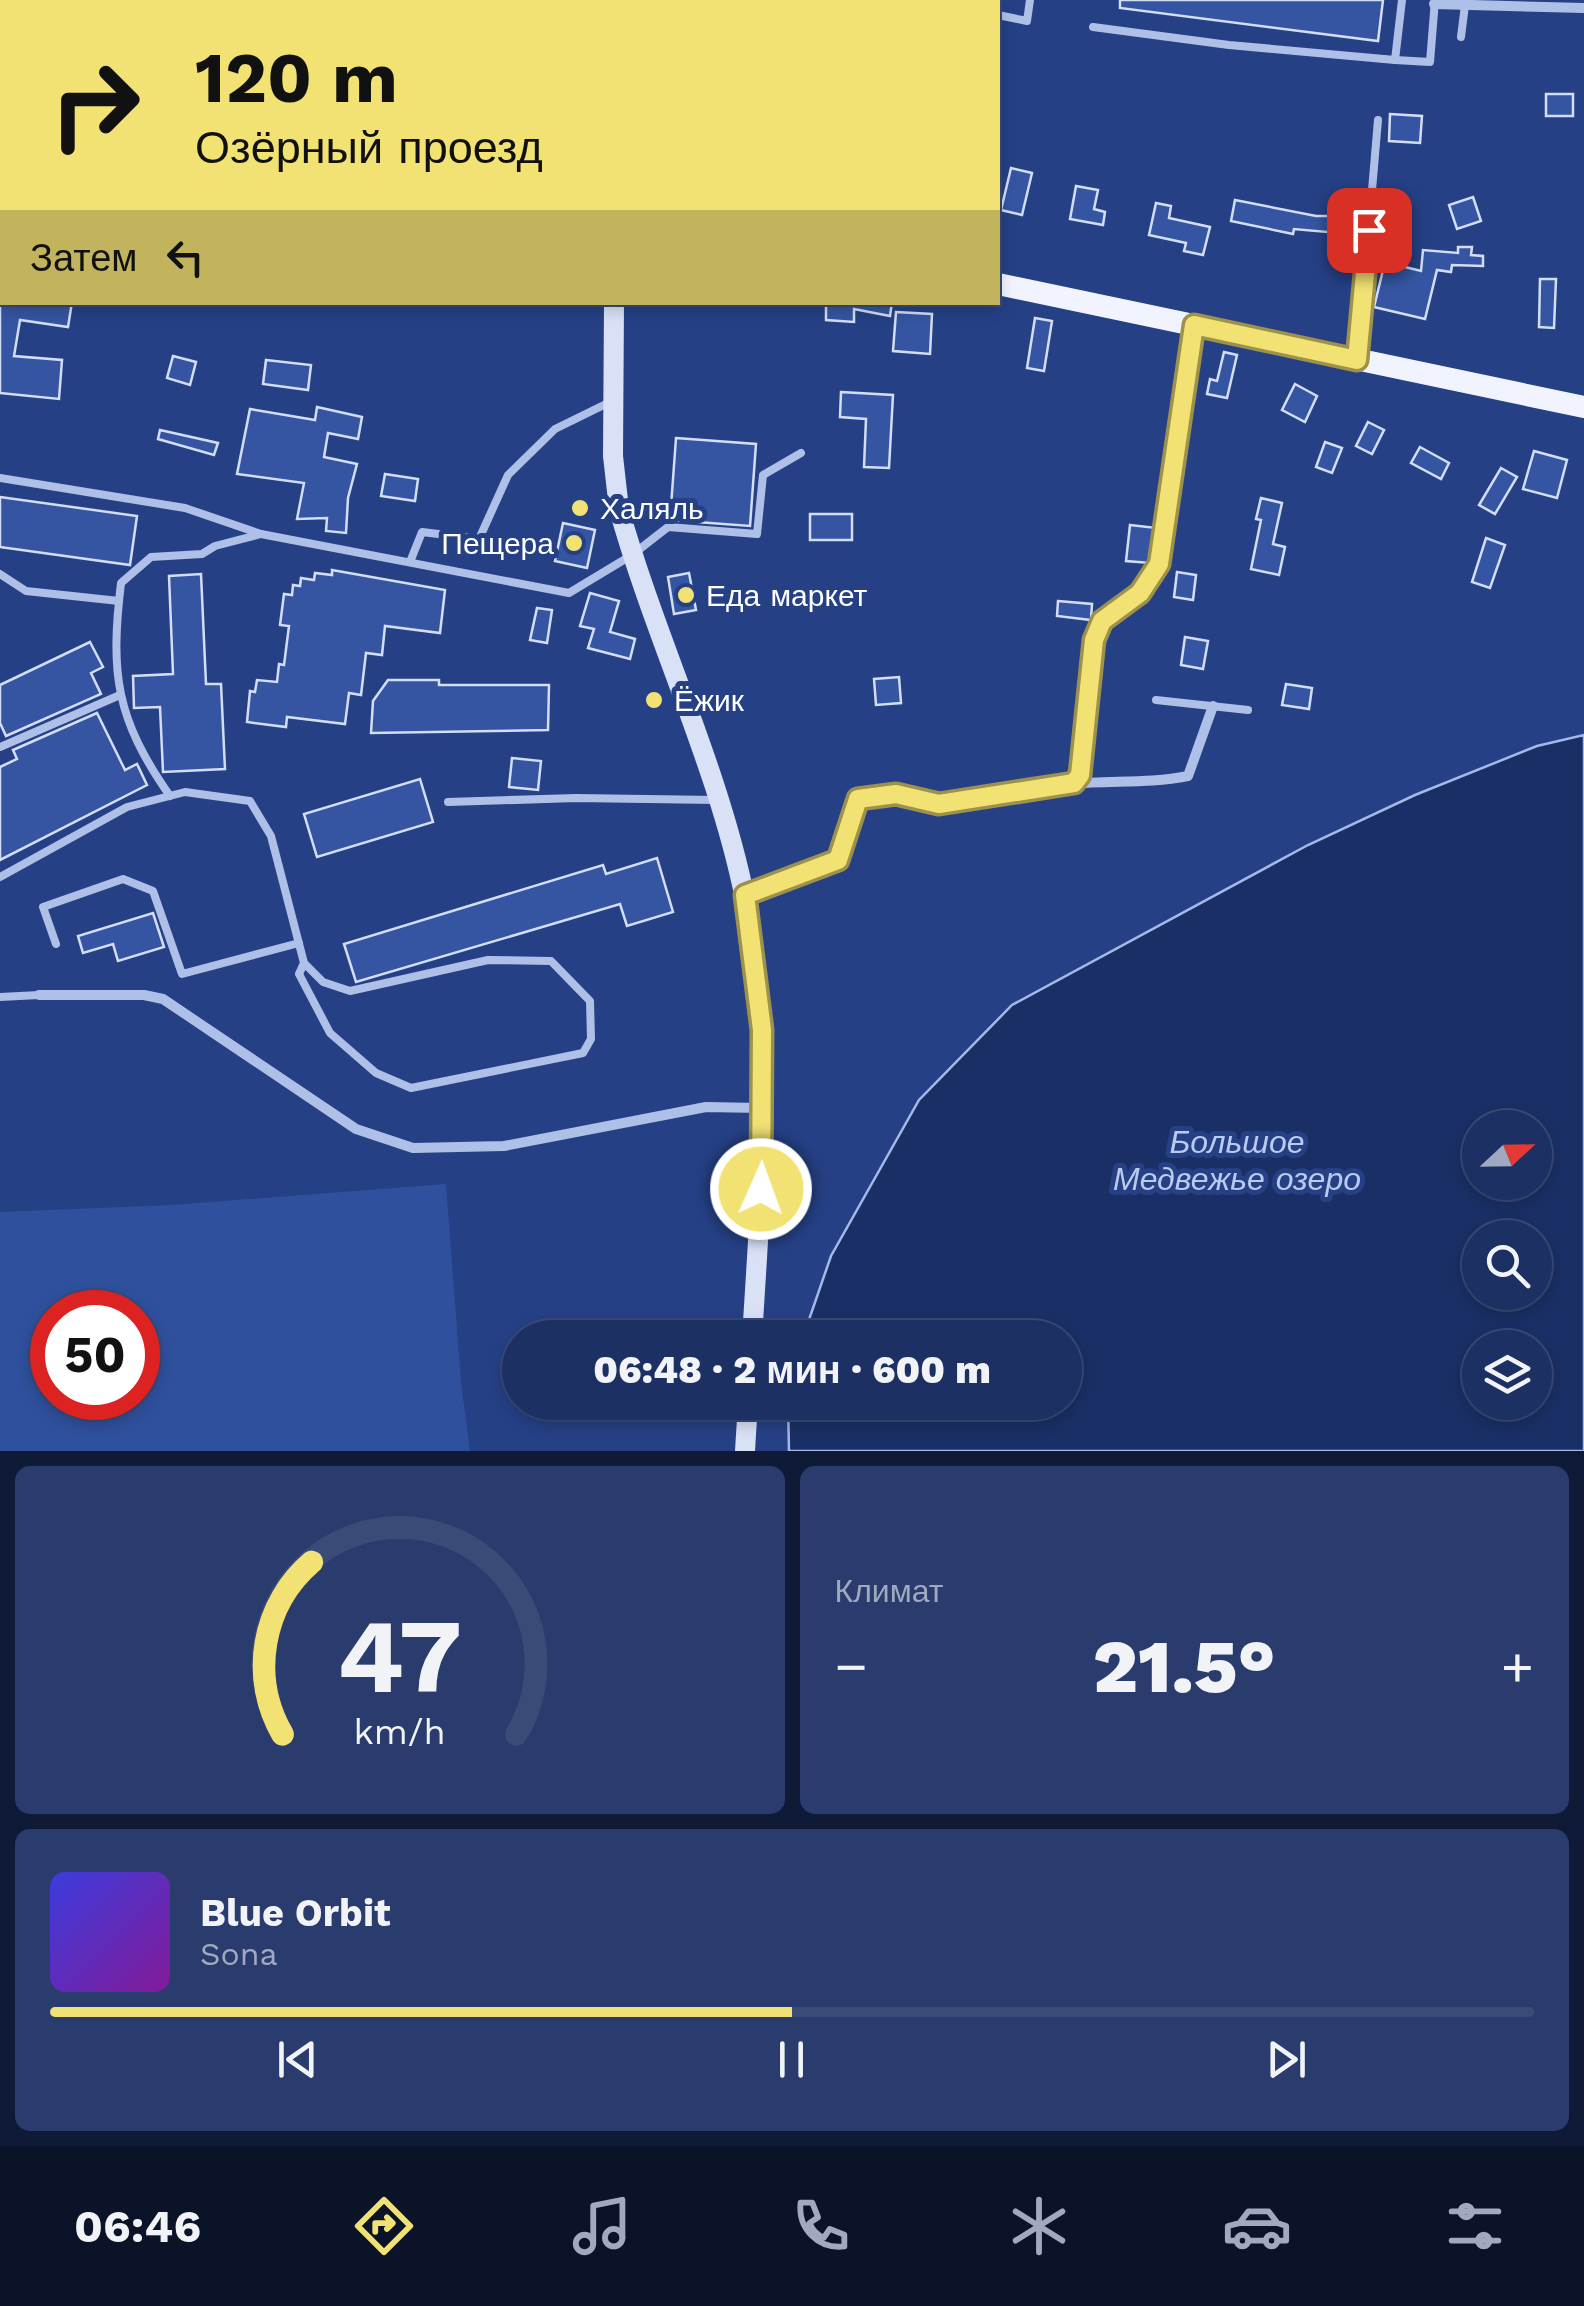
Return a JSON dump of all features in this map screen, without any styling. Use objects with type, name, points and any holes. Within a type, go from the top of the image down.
[{"type":"main road","points":[[1000,284],[1584,407]]},
{"type":"main road","points":[[614,305],[612,401],[619,509],[745,895],[762,1030],[763,1152],[753,1320]]},
{"type":"main road","points":[[745,1451],[747,1420]]},
{"type":"street","points":[[1434,2],[1584,8]]},
{"type":"street","points":[[745,895],[838,860],[858,799],[896,794],[939,804],[1074,783],[1154,783],[1188,776],[1213,706]]},
{"type":"street","points":[[38,995],[144,995],[163,999],[356,1129],[413,1148],[504,1146],[706,1108],[761,1108]]},
{"type":"lane","points":[[1000,15],[1027,21],[1030,0]]},
{"type":"lane","points":[[1395,60],[1402,0]]},
{"type":"lane","points":[[1093,27],[1229,45],[1430,62],[1434,2]]},
{"type":"lane","points":[[1462,37],[1465,5]]},
{"type":"lane","points":[[1357,360],[1378,120]]},
{"type":"lane","points":[[1074,783],[1080,775],[1087,692],[1098,631],[1102,621],[1140,593],[1159,564],[1194,325]]},
{"type":"lane","points":[[410,562],[422,532],[479,539],[508,476],[555,430],[612,401]]},
{"type":"lane","points":[[0,478],[185,508],[261,534],[569,593],[632,555],[668,527],[757,534],[763,476],[801,453]]},
{"type":"lane","points":[[170,796],[145,760],[120,695],[114,646],[121,583],[152,557],[202,554],[216,546],[261,534]]},
{"type":"lane","points":[[0,574],[26,590],[119,601]]},
{"type":"lane","points":[[0,747],[120,695]]},
{"type":"lane","points":[[1156,700],[1248,710]]},
{"type":"lane","points":[[0,876],[127,807],[185,792],[250,801],[270,836],[304,963],[323,982],[350,991],[488,960],[551,961],[590,1001],[591,1039],[583,1053],[411,1088],[376,1073],[330,1032],[299,974],[304,963]]},
{"type":"lane","points":[[448,802],[576,798],[716,800]]},
{"type":"lane","points":[[56,944],[43,906],[123,879],[153,891],[182,974],[299,943]]},
{"type":"lane","points":[[0,997],[38,995]]},
{"type":"shaded area","points":[[446,1184],[470,1451],[0,1451],[0,1212],[172,1205]]},
{"type":"water","name":"Большое Медвежье озеро","points":[[1584,735],[1584,1451],[789,1451],[788,1420],[1082,1420],[1082,1320],[809,1320],[831,1256],[919,1100],[1012,1005],[1308,845],[1415,795],[1537,746]]},
{"type":"building","points":[[1120,0],[1383,0],[1378,41],[1120,8]]},
{"type":"building","points":[[1546,94],[1573,94],[1573,116],[1546,116]]},
{"type":"building","points":[[1390,114],[1422,116],[1420,143],[1389,141]]},
{"type":"building","points":[[1011,168],[1032,173],[1022,215],[1001,210]]},
{"type":"building","points":[[1076,186],[1098,190],[1094,209],[1105,212],[1103,225],[1070,219]]},
{"type":"building","points":[[1473,197],[1481,221],[1457,229],[1449,205]]},
{"type":"building","points":[[1235,200],[1316,216],[1339,216],[1338,233],[1294,229],[1293,234],[1231,221]]},
{"type":"building","points":[[1156,203],[1171,206],[1169,218],[1210,227],[1203,255],[1184,251],[1186,243],[1149,235]]},
{"type":"building","points":[[1458,247],[1472,247],[1471,255],[1483,256],[1483,266],[1452,265],[1451,272],[1437,270],[1425,319],[1374,307],[1385,262],[1421,271],[1423,250],[1458,253]]},
{"type":"building","points":[[1540,279],[1556,279],[1554,328],[1539,327]]},
{"type":"building","points":[[0,305],[72,305],[68,327],[20,320],[14,356],[62,360],[59,399],[0,393]]},
{"type":"building","points":[[826,305],[892,305],[890,316],[854,309],[854,322],[826,320]]},
{"type":"building","points":[[896,312],[932,314],[930,354],[893,351]]},
{"type":"building","points":[[1035,318],[1052,321],[1044,371],[1027,368]]},
{"type":"building","points":[[1224,352],[1237,355],[1227,398],[1207,394],[1210,379],[1217,381]]},
{"type":"building","points":[[173,356],[196,362],[190,385],[167,378]]},
{"type":"building","points":[[266,360],[311,365],[308,390],[263,384]]},
{"type":"building","points":[[1295,384],[1317,396],[1305,422],[1282,410]]},
{"type":"building","points":[[841,392],[893,395],[889,468],[864,467],[866,419],[840,417]]},
{"type":"building","points":[[317,407],[362,417],[358,439],[328,433],[324,457],[357,464],[348,498],[346,533],[326,531],[327,518],[297,519],[304,483],[237,474],[250,409],[315,420]]},
{"type":"building","points":[[1368,422],[1384,430],[1372,454],[1356,446]]},
{"type":"building","points":[[160,430],[218,443],[214,455],[158,439]]},
{"type":"building","points":[[676,438],[756,444],[750,526],[670,520]]},
{"type":"building","points":[[1325,442],[1342,448],[1332,473],[1316,467]]},
{"type":"building","points":[[1420,447],[1449,463],[1441,479],[1411,463]]},
{"type":"building","points":[[1534,451],[1567,460],[1557,498],[1523,489]]},
{"type":"building","points":[[1501,468],[1517,477],[1495,514],[1479,505]]},
{"type":"building","points":[[385,474],[418,479],[415,501],[381,496]]},
{"type":"building","points":[[0,497],[137,516],[130,565],[0,547]]},
{"type":"building","points":[[1261,498],[1282,503],[1273,544],[1285,547],[1279,575],[1251,569],[1261,520],[1256,519]]},
{"type":"building","points":[[810,514],[852,514],[852,540],[810,540]]},
{"type":"building","points":[[563,523],[595,530],[587,568],[555,561]]},
{"type":"building","points":[[1130,525],[1157,528],[1150,563],[1126,561]]},
{"type":"building","points":[[1486,538],[1505,545],[1490,588],[1472,582]]},
{"type":"building","points":[[332,570],[445,590],[440,633],[385,626],[382,655],[366,653],[361,695],[349,693],[345,724],[287,717],[286,727],[247,722],[250,691],[255,692],[257,680],[277,682],[279,664],[284,665],[289,626],[280,625],[284,594],[292,595],[293,585],[300,586],[301,578],[314,580],[315,573],[332,575]]},
{"type":"building","points":[[1177,572],[1196,575],[1193,600],[1174,597]]},
{"type":"building","points":[[689,573],[696,610],[674,614],[668,577]]},
{"type":"building","points":[[201,574],[206,684],[221,684],[225,769],[163,772],[160,707],[134,708],[133,676],[173,674],[169,576]]},
{"type":"building","points":[[590,593],[619,601],[610,632],[635,639],[630,659],[588,648],[594,629],[580,626]]},
{"type":"building","points":[[1058,601],[1092,604],[1091,620],[1057,616]]},
{"type":"building","points":[[537,608],[552,610],[547,643],[530,640]]},
{"type":"building","points":[[1185,637],[1208,641],[1203,669],[1181,665]]},
{"type":"building","points":[[90,642],[103,667],[91,673],[101,694],[6,736],[0,723],[0,685]]},
{"type":"building","points":[[899,677],[901,703],[876,705],[874,679]]},
{"type":"building","points":[[388,680],[439,680],[439,685],[549,685],[548,730],[371,733],[373,701]]},
{"type":"building","points":[[1286,684],[1312,688],[1309,709],[1282,705]]},
{"type":"building","points":[[97,713],[125,770],[137,764],[147,785],[0,860],[0,767],[17,759],[13,750]]},
{"type":"building","points":[[512,758],[541,761],[538,790],[509,787]]},
{"type":"building","points":[[420,779],[433,822],[317,857],[304,814]]},
{"type":"building","points":[[657,858],[673,912],[627,926],[620,904],[356,982],[344,944],[603,865],[606,874]]},
{"type":"building","points":[[153,913],[164,947],[118,961],[113,944],[83,953],[78,936]]},
{"type":"place","name":"Халяль","points":[[580,508]]},
{"type":"place","name":"Пещера","points":[[574,543]]},
{"type":"place","name":"Еда маркет","points":[[686,595]]},
{"type":"place","name":"Ёжик","points":[[654,700]]},
{"type":"route","points":[[761,1189],[762,1030],[745,895],[838,860],[858,799],[896,794],[939,804],[1074,783],[1080,775],[1094,640],[1102,621],[1140,593],[1159,564],[1194,325],[1357,360],[1369,230]]}]
